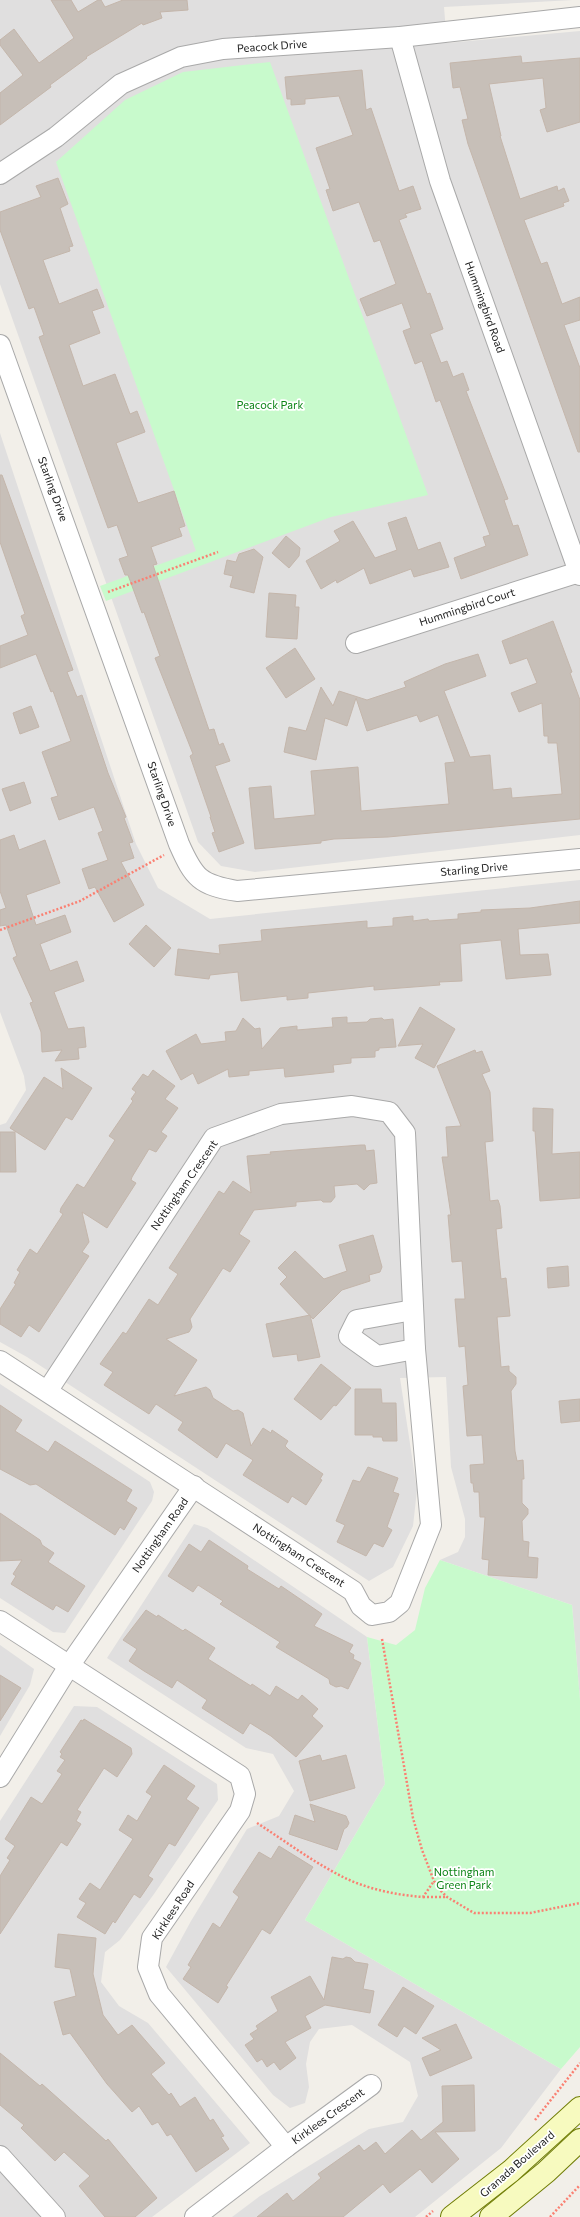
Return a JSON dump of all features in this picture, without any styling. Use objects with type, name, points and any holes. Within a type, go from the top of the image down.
[{"type":"main road","name":"Granada Boulevard","points":[[445,2212],[511,2171],[580,2108]]},
{"type":"main road","points":[[491,2217],[546,2172],[580,2140]]},
{"type":"street","name":"Peacock Drive","points":[[0,174],[56,137],[121,84],[181,57],[223,49],[400,37],[580,17]]},
{"type":"street","name":"Hummingbird Road","points":[[400,37],[440,181],[579,573]]},
{"type":"street","name":"Starling Drive","points":[[0,345],[179,844],[191,869],[206,884],[237,891],[580,859]]},
{"type":"street","name":"Hummingbird Court","points":[[356,643],[579,573]]},
{"type":"street","name":"Nottingham Crescent","points":[[48,1390],[214,1138],[281,1114],[352,1106],[389,1112],[404,1133],[415,1349],[431,1525],[400,1603],[389,1612],[372,1615],[361,1606],[354,1591],[194,1486]]},
{"type":"street","points":[[413,1310],[357,1320],[349,1336],[377,1356],[415,1349]]},
{"type":"street","name":"Nottingham Road","points":[[0,1361],[48,1390],[194,1486],[69,1666],[0,1777]]},
{"type":"street","name":"Kirklees Road","points":[[0,1621],[240,1776],[245,1794],[240,1811],[152,1938],[148,1967],[159,1994],[286,2147]]},
{"type":"street","name":"Kirklees Crescent","points":[[286,2147],[371,2085]]},
{"type":"street","points":[[195,2217],[286,2147]]},
{"type":"street","points":[[0,2156],[55,2217]]},
{"type":"path","points":[[92,598],[218,552]]},
{"type":"path","points":[[0,930],[80,901],[169,852]]},
{"type":"path","points":[[382,1639],[413,1818],[422,1850],[434,1882],[447,1897],[474,1913],[530,1914],[580,1903]]},
{"type":"path","points":[[257,1823],[343,1877],[389,1892],[423,1897],[447,1897]]},
{"type":"path","points":[[423,1897],[434,1882]]},
{"type":"path","points":[[532,2124],[580,2063]]},
{"type":"path","points":[[550,2217],[580,2185]]},
{"type":"path","points":[[426,2217],[445,2212]]},
{"type":"shaded area","points":[[0,0],[573,0],[444,7],[447,43],[580,31],[580,835],[255,872],[221,866],[198,842],[0,284]]},
{"type":"shaded area","points":[[0,433],[136,844],[158,888],[210,919],[580,880],[580,1700],[572,1605],[440,1560],[458,1552],[465,1537],[465,1519],[451,1467],[446,1377],[400,1378],[417,1490],[413,1526],[393,1567],[369,1581],[27,1357],[0,1342],[0,1125],[6,1123],[26,1090],[24,1076],[0,1012]]},
{"type":"shaded area","points":[[0,1384],[150,1482],[154,1492],[152,1501],[65,1633],[53,1632],[0,1598]]},
{"type":"shaded area","points":[[194,1524],[207,1528],[367,1637],[385,1784],[305,1920],[561,2069],[501,2148],[415,2217],[232,2217],[260,2196],[369,2129],[403,2122],[418,2096],[410,2062],[352,2025],[319,2029],[310,2042],[306,2064],[309,2087],[305,2103],[290,2108],[273,2095],[166,1967],[191,1921],[247,1829],[279,1816],[294,1791],[273,1754],[246,1748],[107,1658]]},
{"type":"shaded area","points":[[0,1645],[34,1669],[30,1685],[0,1736]]},
{"type":"shaded area","points":[[74,1706],[97,1707],[217,1784],[218,1800],[154,1894],[120,1940],[105,1952],[101,1982],[119,2006],[148,2023],[250,2143],[152,2217],[0,2217],[0,1821]]},
{"type":"green space","name":"Peacock Park","points":[[270,62],[428,495],[331,517],[106,601],[100,586],[196,551],[56,162],[125,100],[183,72]]},
{"type":"green space","name":"Nottingham Green Park","points":[[440,1560],[572,1605],[580,1700],[580,2047],[561,2069],[305,1920],[385,1784],[367,1637],[396,1645],[415,1630],[425,1588]]},
{"type":"building","points":[[51,0],[71,0],[78,12],[98,0],[101,0],[105,7],[123,0],[187,0],[188,10],[160,12],[162,18],[143,25],[142,23],[86,57],[87,58],[50,85],[51,87],[0,125],[0,93],[23,75],[0,45],[0,40],[14,29],[39,63],[74,38]]},
{"type":"building","points":[[521,56],[522,63],[580,58],[580,122],[547,132],[540,110],[546,108],[543,78],[489,84],[500,136],[520,199],[557,186],[558,191],[564,188],[569,201],[563,203],[564,206],[524,220],[541,264],[547,262],[562,304],[580,297],[580,320],[564,325],[580,368],[580,452],[578,452],[468,144],[462,120],[468,119],[460,87],[453,88],[450,63]]},
{"type":"building","points":[[362,70],[366,110],[371,108],[399,191],[413,186],[421,209],[405,214],[407,217],[399,220],[427,294],[430,293],[443,329],[430,334],[441,363],[447,361],[453,377],[463,373],[469,390],[466,391],[508,499],[504,500],[513,526],[518,525],[528,555],[461,579],[454,558],[486,546],[483,537],[490,535],[440,400],[436,402],[422,361],[415,364],[403,331],[411,328],[402,303],[367,316],[360,299],[396,284],[380,240],[374,242],[359,202],[333,211],[326,190],[330,189],[316,148],[353,135],[339,96],[305,99],[305,104],[291,105],[291,99],[287,99],[285,77]]},
{"type":"building","points":[[58,178],[68,204],[60,208],[73,246],[69,247],[70,251],[43,260],[59,304],[97,289],[104,307],[92,311],[100,333],[69,345],[83,386],[115,374],[130,414],[137,411],[145,432],[116,443],[138,503],[174,491],[185,526],[179,528],[182,536],[151,547],[157,564],[153,565],[209,730],[214,729],[219,745],[223,743],[230,761],[215,766],[244,843],[219,852],[212,833],[215,832],[211,817],[190,756],[193,754],[155,658],[160,656],[144,612],[142,613],[128,575],[125,575],[119,559],[128,556],[117,525],[108,528],[39,337],[44,335],[34,307],[29,309],[0,230],[0,212],[41,197],[36,186]]},
{"type":"building","points":[[0,475],[2,475],[73,670],[67,672],[77,697],[82,695],[108,773],[126,817],[124,818],[133,842],[129,843],[134,858],[121,862],[144,905],[114,922],[95,887],[89,889],[82,869],[108,860],[98,833],[103,831],[94,807],[59,820],[51,798],[58,796],[42,752],[71,741],[53,691],[51,692],[36,654],[0,668],[0,646],[28,635],[21,616],[25,614],[0,542]]},
{"type":"building","points":[[406,517],[418,550],[440,542],[449,567],[414,577],[411,569],[370,584],[364,568],[337,583],[336,580],[321,589],[306,561],[340,541],[334,531],[353,521],[375,558],[397,550],[388,523]]},
{"type":"building","points":[[286,536],[300,548],[299,556],[289,568],[272,553]]},
{"type":"building","points":[[254,549],[263,557],[254,593],[230,587],[233,576],[224,574],[227,560],[236,562],[239,554]]},
{"type":"building","points":[[269,593],[296,595],[295,607],[299,607],[297,639],[266,637]]},
{"type":"building","points":[[553,621],[572,672],[570,673],[580,700],[580,819],[388,837],[334,839],[321,841],[321,843],[255,849],[249,788],[271,786],[274,819],[315,815],[311,771],[358,767],[361,811],[449,804],[445,763],[455,762],[438,715],[420,722],[417,715],[367,731],[356,698],[347,726],[325,718],[316,760],[284,752],[289,727],[306,731],[321,687],[333,706],[339,691],[367,700],[406,687],[404,682],[445,664],[478,654],[486,676],[444,691],[470,757],[490,755],[493,790],[511,788],[512,798],[562,794],[557,743],[548,743],[548,736],[544,736],[542,703],[519,712],[511,693],[537,683],[527,658],[510,664],[502,641]]},
{"type":"building","points":[[295,648],[315,679],[286,698],[266,668]]},
{"type":"building","points":[[31,706],[39,727],[20,734],[13,713]]},
{"type":"building","points":[[24,782],[31,803],[10,811],[2,789]]},
{"type":"building","points":[[14,835],[19,850],[45,840],[60,883],[26,895],[36,925],[65,915],[71,932],[40,944],[50,971],[77,961],[84,981],[54,992],[68,1029],[84,1027],[86,1047],[78,1048],[79,1059],[55,1061],[62,1050],[42,1052],[41,1032],[30,1003],[33,1002],[13,958],[17,956],[6,925],[0,926],[0,910],[6,908],[0,891],[0,840]]},
{"type":"building","points":[[580,901],[580,923],[518,929],[520,955],[548,954],[551,975],[506,979],[501,940],[460,944],[462,981],[439,982],[440,985],[374,990],[374,986],[308,993],[308,998],[287,1000],[287,996],[241,1001],[238,972],[210,975],[209,979],[175,975],[178,949],[220,954],[219,945],[262,941],[261,930],[367,921],[367,928],[393,926],[393,918],[413,916],[413,921],[428,919],[429,921],[458,919],[458,914],[481,912],[481,910],[530,908]]},
{"type":"building","points":[[146,925],[171,948],[154,967],[129,944]]},
{"type":"building","points":[[420,1007],[455,1029],[434,1068],[415,1058],[423,1044],[398,1046]]},
{"type":"building","points":[[347,1017],[347,1023],[367,1022],[370,1019],[393,1019],[396,1047],[379,1048],[379,1050],[375,1051],[375,1057],[351,1058],[351,1063],[333,1065],[334,1072],[285,1077],[284,1068],[249,1071],[249,1075],[229,1077],[228,1069],[198,1084],[193,1073],[181,1080],[166,1051],[196,1034],[201,1044],[226,1041],[225,1032],[236,1031],[243,1018],[255,1029],[260,1028],[262,1049],[280,1028],[297,1026],[297,1030],[333,1027],[332,1018]]},
{"type":"building","points":[[475,1050],[476,1053],[482,1051],[490,1071],[482,1074],[490,1092],[493,1141],[485,1142],[490,1201],[498,1200],[500,1206],[502,1228],[496,1229],[501,1279],[506,1278],[510,1316],[497,1317],[501,1367],[509,1366],[509,1371],[516,1377],[516,1384],[511,1391],[515,1451],[517,1461],[523,1460],[524,1479],[522,1479],[522,1503],[528,1509],[528,1514],[522,1521],[523,1541],[529,1542],[528,1557],[538,1558],[537,1578],[488,1575],[489,1560],[482,1559],[485,1517],[480,1517],[479,1492],[474,1492],[473,1483],[471,1483],[470,1465],[484,1464],[482,1435],[467,1436],[463,1386],[468,1385],[465,1346],[459,1347],[455,1299],[465,1299],[462,1261],[452,1262],[448,1215],[451,1215],[442,1157],[448,1157],[446,1127],[461,1126],[437,1066]]},
{"type":"building","points":[[61,1068],[92,1088],[72,1120],[66,1117],[45,1150],[10,1128],[44,1077],[63,1089]]},
{"type":"building","points":[[153,1070],[175,1086],[165,1099],[178,1108],[161,1132],[167,1136],[156,1152],[149,1149],[132,1177],[131,1180],[136,1183],[107,1228],[82,1212],[89,1242],[82,1252],[89,1256],[39,1332],[29,1325],[21,1337],[0,1324],[0,1309],[16,1284],[14,1283],[20,1272],[17,1270],[30,1249],[37,1254],[63,1214],[60,1212],[61,1208],[77,1184],[84,1188],[115,1140],[109,1136],[133,1101],[131,1099],[136,1092],[132,1089],[143,1074],[148,1077]]},
{"type":"building","points":[[533,1108],[553,1109],[552,1154],[580,1152],[580,1198],[540,1201],[535,1131],[533,1131]]},
{"type":"building","points":[[0,1132],[15,1132],[16,1172],[0,1172]]},
{"type":"building","points":[[365,1145],[366,1151],[374,1150],[377,1183],[370,1184],[364,1190],[357,1184],[334,1186],[335,1197],[331,1202],[323,1202],[321,1200],[296,1202],[296,1206],[254,1210],[239,1234],[250,1241],[230,1272],[223,1268],[190,1319],[192,1327],[189,1332],[166,1339],[197,1360],[174,1396],[206,1387],[210,1390],[213,1398],[233,1411],[238,1410],[243,1413],[251,1446],[263,1428],[271,1433],[272,1430],[288,1441],[285,1446],[289,1450],[323,1474],[320,1479],[322,1480],[306,1505],[292,1496],[288,1503],[243,1475],[253,1460],[226,1443],[217,1458],[178,1430],[183,1422],[156,1404],[149,1414],[104,1385],[113,1372],[100,1364],[123,1332],[126,1334],[149,1299],[158,1305],[178,1274],[169,1268],[219,1191],[224,1194],[233,1181],[251,1193],[247,1156],[271,1154],[270,1152]]},
{"type":"building","points":[[373,1235],[382,1267],[380,1272],[369,1275],[370,1281],[342,1290],[313,1319],[280,1284],[287,1277],[278,1268],[295,1251],[324,1279],[347,1271],[339,1245]]},
{"type":"building","points":[[568,1266],[569,1286],[548,1288],[547,1268]]},
{"type":"building","points":[[310,1315],[320,1357],[298,1361],[297,1354],[273,1357],[266,1324]]},
{"type":"building","points":[[321,1364],[351,1388],[336,1406],[334,1405],[321,1420],[294,1399]]},
{"type":"building","points":[[355,1389],[381,1389],[382,1403],[396,1403],[397,1441],[383,1441],[382,1437],[373,1437],[373,1435],[355,1435]]},
{"type":"building","points":[[580,1399],[580,1421],[561,1423],[559,1401]]},
{"type":"building","points":[[0,1405],[22,1420],[15,1431],[48,1452],[55,1441],[132,1490],[126,1501],[137,1508],[124,1530],[120,1527],[115,1535],[36,1484],[30,1485],[0,1469]]},
{"type":"building","points":[[368,1467],[398,1478],[393,1492],[399,1494],[387,1527],[392,1530],[383,1547],[374,1543],[366,1556],[337,1542],[345,1525],[336,1521],[353,1480],[360,1482]]},
{"type":"building","points":[[0,1513],[40,1540],[42,1545],[54,1553],[48,1562],[85,1586],[68,1612],[56,1605],[53,1610],[11,1584],[16,1576],[13,1574],[22,1560],[0,1561]]},
{"type":"building","points":[[209,1540],[248,1566],[247,1569],[279,1589],[281,1586],[322,1614],[314,1626],[353,1645],[349,1652],[354,1655],[353,1659],[361,1663],[348,1689],[341,1686],[336,1687],[330,1684],[329,1679],[276,1647],[280,1642],[220,1604],[223,1601],[198,1585],[193,1592],[168,1576],[189,1544],[201,1552]]},
{"type":"building","points":[[146,1610],[157,1617],[158,1615],[183,1631],[185,1629],[215,1648],[208,1659],[251,1686],[252,1684],[270,1696],[276,1686],[298,1700],[302,1695],[318,1709],[312,1716],[323,1726],[296,1757],[271,1736],[250,1723],[243,1734],[202,1708],[207,1700],[177,1680],[172,1688],[144,1671],[129,1661],[137,1649],[123,1640]]},
{"type":"building","points":[[0,1675],[21,1688],[0,1721]]},
{"type":"building","points":[[84,1719],[131,1748],[132,1754],[117,1777],[104,1768],[77,1810],[81,1812],[76,1821],[81,1824],[67,1846],[61,1842],[0,1934],[0,1876],[10,1860],[7,1858],[15,1846],[5,1839],[31,1797],[42,1804],[62,1774],[57,1771],[65,1760],[60,1757],[62,1754],[60,1752],[81,1720],[83,1721]]},
{"type":"building","points":[[320,1755],[322,1761],[346,1755],[355,1788],[310,1801],[299,1761]]},
{"type":"building","points":[[164,1765],[195,1786],[186,1799],[199,1808],[175,1846],[169,1843],[148,1876],[153,1879],[140,1898],[134,1894],[115,1923],[113,1921],[105,1934],[77,1917],[86,1903],[79,1899],[90,1883],[100,1890],[133,1839],[119,1830],[128,1815],[137,1821],[152,1796],[146,1792]]},
{"type":"building","points":[[310,1804],[346,1816],[349,1823],[344,1829],[337,1850],[289,1834],[295,1815],[315,1822]]},
{"type":"building","points":[[279,1846],[313,1867],[270,1934],[262,1929],[226,1986],[228,1987],[218,2003],[183,1979],[191,1967],[188,1965],[213,1923],[220,1928],[239,1897],[233,1892],[259,1852],[271,1859]]},
{"type":"building","points":[[58,1934],[96,1938],[93,1974],[103,2015],[118,2035],[132,2025],[165,2063],[151,2074],[169,2095],[171,2093],[180,2107],[195,2097],[210,2121],[213,2119],[224,2136],[221,2137],[229,2149],[196,2172],[171,2134],[167,2136],[158,2122],[152,2125],[139,2106],[132,2112],[107,2084],[70,2033],[63,2035],[54,2002],[76,1996],[70,1969],[55,1967]]},
{"type":"building","points":[[332,1957],[343,1959],[346,1957],[351,1958],[355,1962],[368,1964],[363,1989],[374,1991],[370,2013],[325,2005],[305,2016],[311,2028],[285,2042],[296,2058],[280,2070],[274,2062],[267,2067],[262,2059],[257,2062],[245,2045],[254,2039],[250,2034],[258,2029],[256,2026],[278,2011],[271,1997],[310,1976],[324,2000]]},
{"type":"building","points":[[403,1987],[434,2006],[416,2034],[404,2026],[397,2037],[378,2025]]},
{"type":"building","points":[[456,2024],[472,2058],[430,2076],[422,2058],[441,2050],[422,2038]]},
{"type":"building","points":[[0,2053],[40,2086],[42,2084],[106,2141],[108,2139],[157,2198],[135,2217],[105,2217],[79,2186],[90,2176],[64,2152],[55,2161],[21,2128],[24,2125],[0,2105]]},
{"type":"building","points":[[474,2085],[475,2131],[435,2132],[459,2159],[432,2183],[420,2169],[390,2193],[383,2184],[343,2217],[257,2217],[287,2193],[293,2201],[321,2178],[318,2174],[359,2145],[364,2151],[376,2142],[385,2154],[412,2130],[421,2140],[443,2122],[442,2086]]}]
